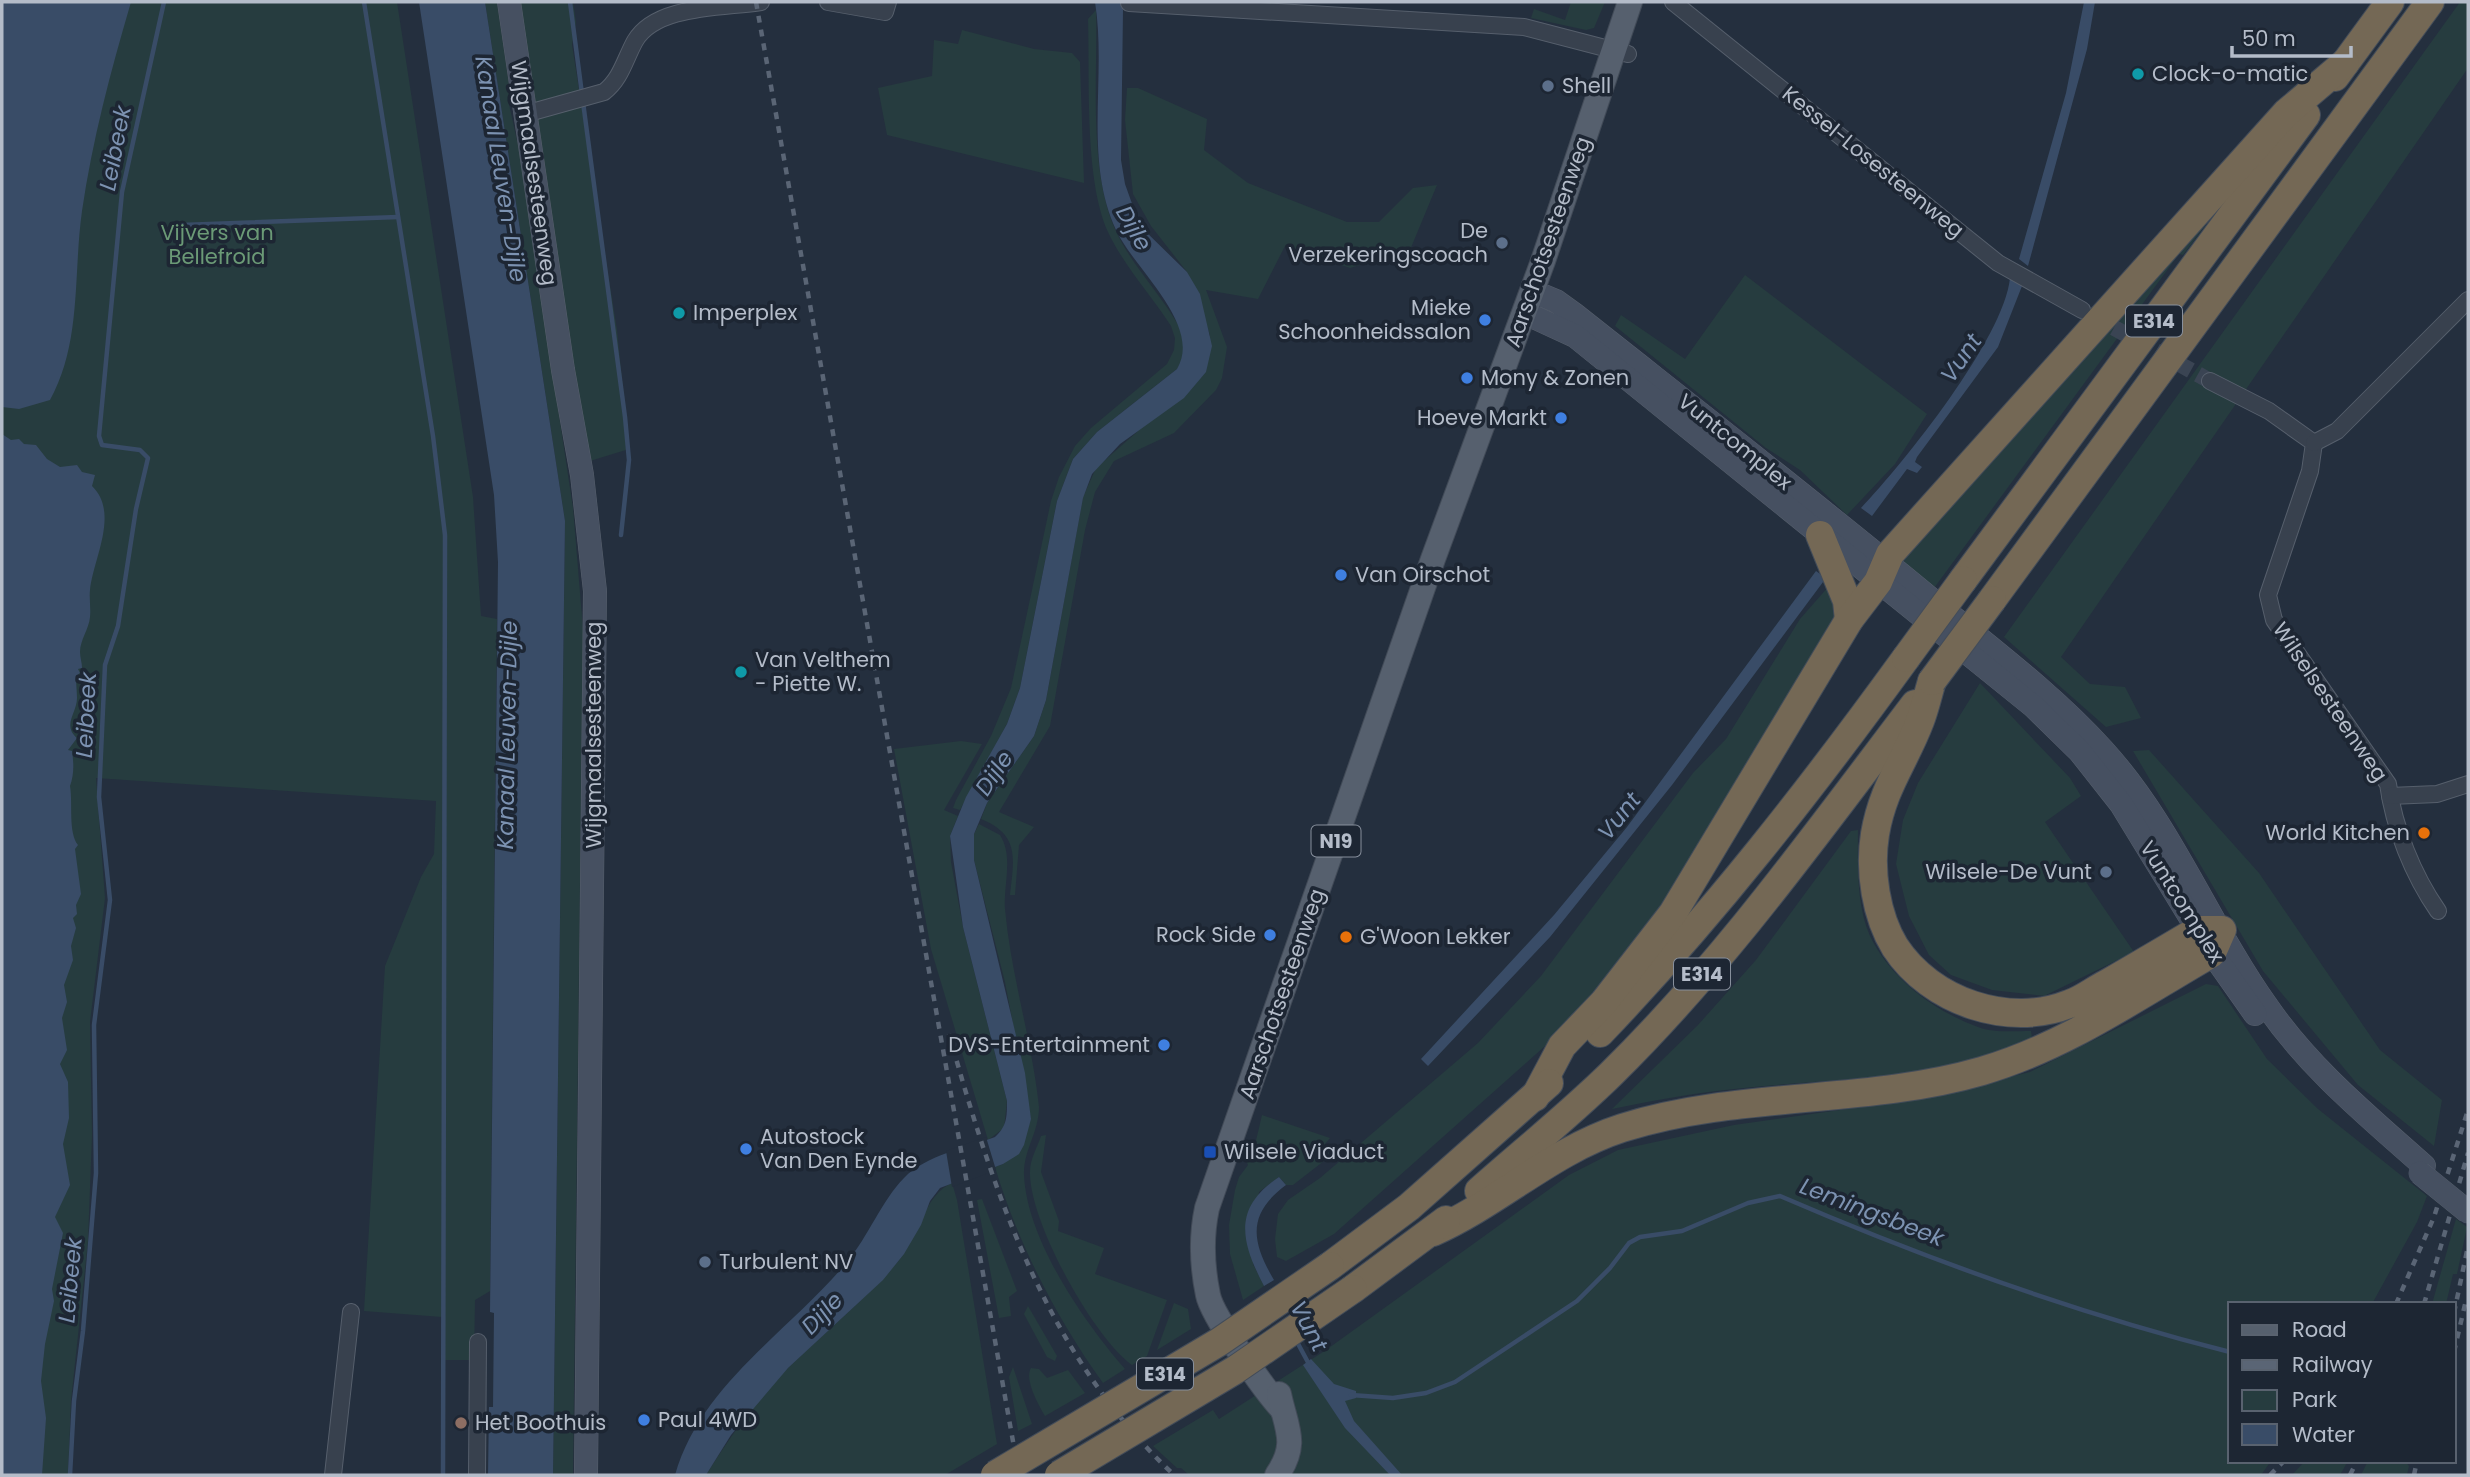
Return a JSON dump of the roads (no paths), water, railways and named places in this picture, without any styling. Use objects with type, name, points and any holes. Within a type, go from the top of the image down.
[{"type":"highway","name":"E314","points":[[995,1475],[1219,1342],[1329,1266],[1409,1207],[1535,1097],[1613,1020],[1747,867],[1906,658],[2390,2]]},
{"type":"highway","name":"E314","points":[[1059,1475],[1235,1370],[1433,1232],[1611,1074],[1690,988],[1777,885],[1992,600],[2430,2]]},
{"type":"highway","points":[[1535,1097],[1562,1046],[1604,1002],[1673,913],[1875,592],[1890,554],[2286,113],[2345,63]]},
{"type":"highway","points":[[1820,535],[1847,601],[1875,592]]},
{"type":"highway","points":[[1932,681],[1920,722],[1886,787],[1874,836],[1874,883],[1882,919],[1896,948],[1924,978],[1955,998],[1990,1012],[2032,1013],[2069,1004],[2211,937]]},
{"type":"highway","points":[[1433,1232],[1472,1214],[1552,1159],[1623,1128],[1679,1115],[1938,1081],[2025,1056],[2082,1031],[2211,937]]},
{"type":"main road","name":"Aarschotsesteenweg","points":[[1277,1475],[1287,1461],[1290,1433],[1277,1385],[1221,1291],[1206,1276],[1202,1248],[1208,1208],[1433,559],[1621,52],[1630,2]]},
{"type":"street","name":"Wijgmaalsesteenweg","points":[[509,2],[582,475],[595,591],[586,1475]]},
{"type":"street","points":[[526,114],[593,97],[615,84],[644,27],[662,16],[761,2]]},
{"type":"street","points":[[828,2],[885,12],[888,2]]},
{"type":"street","name":"Kessel-Losesteenweg","points":[[1673,2],[1998,263],[2082,310]]},
{"type":"street","points":[[1129,3],[1310,8],[1524,27],[1621,52]]},
{"type":"street","points":[[2210,381],[2269,411],[2314,443],[2337,431],[2468,300]]},
{"type":"street","name":"Vuntcomplex","points":[[1529,302],[1556,301],[1574,314],[1875,592],[2033,706],[2080,752],[2121,804],[2211,937],[2259,1018],[2291,1057],[2334,1102],[2422,1170],[2468,1200]]},
{"type":"street","name":"Vuntcomplex","points":[[1529,302],[1575,336],[1820,535],[1875,592],[1934,601],[2060,707],[2108,755],[2149,811],[2211,937]]},
{"type":"street","name":"Wilselsesteenweg","points":[[2314,443],[2315,452],[2310,471],[2268,595],[2269,608],[2274,620],[2388,784],[2415,873],[2438,911]]},
{"type":"street","name":"Vuntcomplex","points":[[1875,592],[1934,601]]},
{"type":"street","name":"Wilselsesteenweg","points":[[2390,796],[2437,794],[2468,784]]},
{"type":"street","name":"Vuntcomplex","points":[[2422,1170],[2468,1212]]},
{"type":"street","points":[[333,1475],[351,1312]]},
{"type":"street","points":[[477,1475],[478,1342]]},
{"type":"water","points":[[2,2],[131,2],[103,106],[86,185],[79,235],[75,308],[67,355],[50,400],[19,409],[2,407]]},
{"type":"water","name":"Kanaal Leuven-Dijle","points":[[419,2],[485,2],[565,521],[553,1475],[488,1475],[489,1407],[493,1407],[494,1313],[490,1312],[498,562],[494,495]]},
{"type":"water","name":"Dijle","points":[[1095,2],[1120,2],[1123,10],[1121,160],[1125,184],[1140,226],[1187,272],[1200,294],[1212,346],[1206,372],[1184,398],[1120,444],[1092,474],[1083,498],[1046,700],[1034,736],[987,803],[974,834],[974,860],[1025,1073],[1031,1119],[1024,1145],[1019,1154],[1003,1164],[940,1188],[930,1201],[921,1225],[904,1254],[883,1280],[788,1368],[731,1435],[706,1475],[675,1475],[688,1443],[705,1413],[749,1360],[847,1262],[904,1178],[923,1163],[995,1137],[1006,1121],[1007,1101],[963,927],[950,836],[966,797],[1007,724],[1020,688],[1057,501],[1073,459],[1097,432],[1177,369],[1183,352],[1181,334],[1174,316],[1125,245],[1106,203],[1098,146],[1099,59]]},
{"type":"water","points":[[2084,2],[2095,2],[2087,49],[2028,266],[2019,259],[2066,93]]},
{"type":"water","points":[[2010,278],[2022,286],[1998,347],[1917,457],[1915,462],[1922,467],[1917,473],[1907,469],[1872,516],[1861,508],[1902,462],[1972,365],[2004,303]]},
{"type":"water","points":[[2,434],[11,440],[19,439],[24,444],[36,445],[47,459],[60,467],[77,465],[82,472],[95,475],[92,486],[104,509],[103,537],[92,578],[89,621],[80,648],[82,668],[78,669],[80,673],[76,676],[77,698],[70,724],[77,738],[68,750],[72,751],[73,760],[71,817],[78,845],[75,849],[81,894],[76,905],[77,914],[73,918],[76,928],[71,946],[73,960],[64,985],[67,1002],[62,1018],[67,1050],[60,1064],[68,1082],[69,1118],[63,1144],[70,1185],[55,1217],[63,1233],[52,1289],[54,1301],[41,1381],[46,1418],[42,1475],[2,1475]]},
{"type":"water","points":[[1816,571],[1826,578],[1672,785],[1550,937],[1428,1066],[1421,1059],[1554,915],[1627,827]]},
{"type":"water","points":[[1279,1177],[1286,1185],[1264,1207],[1257,1229],[1261,1253],[1274,1280],[1264,1286],[1250,1255],[1245,1227],[1254,1201]]},
{"type":"water","points":[[1311,1359],[1334,1384],[1356,1391],[1356,1398],[1345,1401],[1354,1421],[1402,1475],[1390,1475],[1345,1428],[1303,1365]]},
{"type":"waterway","name":"Leibeek","points":[[70,1475],[74,1401],[83,1331],[96,1173],[94,1025],[110,900],[99,797],[105,665],[118,626],[136,509],[148,458],[140,450],[102,445],[99,436],[122,192],[164,2]]},
{"type":"waterway","points":[[364,2],[433,436],[445,535],[443,1475]]},
{"type":"waterway","points":[[570,2],[582,94]]},
{"type":"waterway","points":[[583,102],[629,460],[621,535]]},
{"type":"waterway","points":[[182,225],[398,217]]},
{"type":"waterway","name":"Lemingsbeek","points":[[1351,1395],[1393,1398],[1426,1393],[1455,1382],[1577,1301],[1610,1268],[1629,1243],[1640,1237],[1682,1231],[1748,1203],[1780,1196],[2002,1283],[2115,1320],[2228,1351]]},
{"type":"waterway","name":"Vunt","points":[[1296,1340],[1310,1366]]},
{"type":"tunnel","points":[[2093,316],[2210,381]]},
{"type":"railway","points":[[756,2],[1019,1475]]},
{"type":"railway","points":[[949,1034],[1007,1214],[1031,1271],[1059,1326],[1092,1379],[1130,1429],[1174,1475]]},
{"type":"railway","points":[[2397,1302],[2434,1217],[2468,1110]]},
{"type":"railway","points":[[2425,1302],[2468,1153]]},
{"type":"railway","points":[[2456,1303],[2468,1246]]},
{"type":"railway","points":[[2456,1343],[2466,1300]]},
{"type":"railway","points":[[2270,1475],[2282,1463]]},
{"type":"railway","points":[[2350,1475],[2356,1463]]},
{"type":"railway","points":[[2414,1475],[2417,1463]]},
{"type":"place","name":"Clock-o-matic","points":[[2138,74]]},
{"type":"place","name":"Shell","points":[[1548,86]]},
{"type":"place","name":"De Verzekeringscoach","points":[[1502,243]]},
{"type":"place","name":"Imperplex","points":[[679,313]]},
{"type":"place","name":"Mieke Schoonheidssalon","points":[[1485,320]]},
{"type":"place","name":"Mony & Zonen","points":[[1467,378]]},
{"type":"place","name":"Hoeve Markt","points":[[1561,418]]},
{"type":"place","name":"Van Oirschot","points":[[1341,575]]},
{"type":"place","name":"Van Velthem - Piette W.","points":[[741,672]]},
{"type":"place","name":"World Kitchen","points":[[2424,833]]},
{"type":"place","name":"Wilsele-De Vunt","points":[[2106,872]]},
{"type":"place","name":"Rock Side","points":[[1270,935]]},
{"type":"place","name":"G'Woon Lekker","points":[[1346,937]]},
{"type":"place","name":"DVS-Entertainment","points":[[1164,1045]]},
{"type":"place","name":"Autostock Van Den Eynde","points":[[746,1149]]},
{"type":"place","name":"Wilsele Viaduct","points":[[1210,1152]]},
{"type":"place","name":"Turbulent NV","points":[[705,1262]]},
{"type":"place","name":"Paul 4WD","points":[[644,1420]]},
{"type":"place","name":"Het Boothuis","points":[[461,1423]]},
{"type":"park label","name":"Vijvers van Bellefroid","points":[[217,245]]}]
